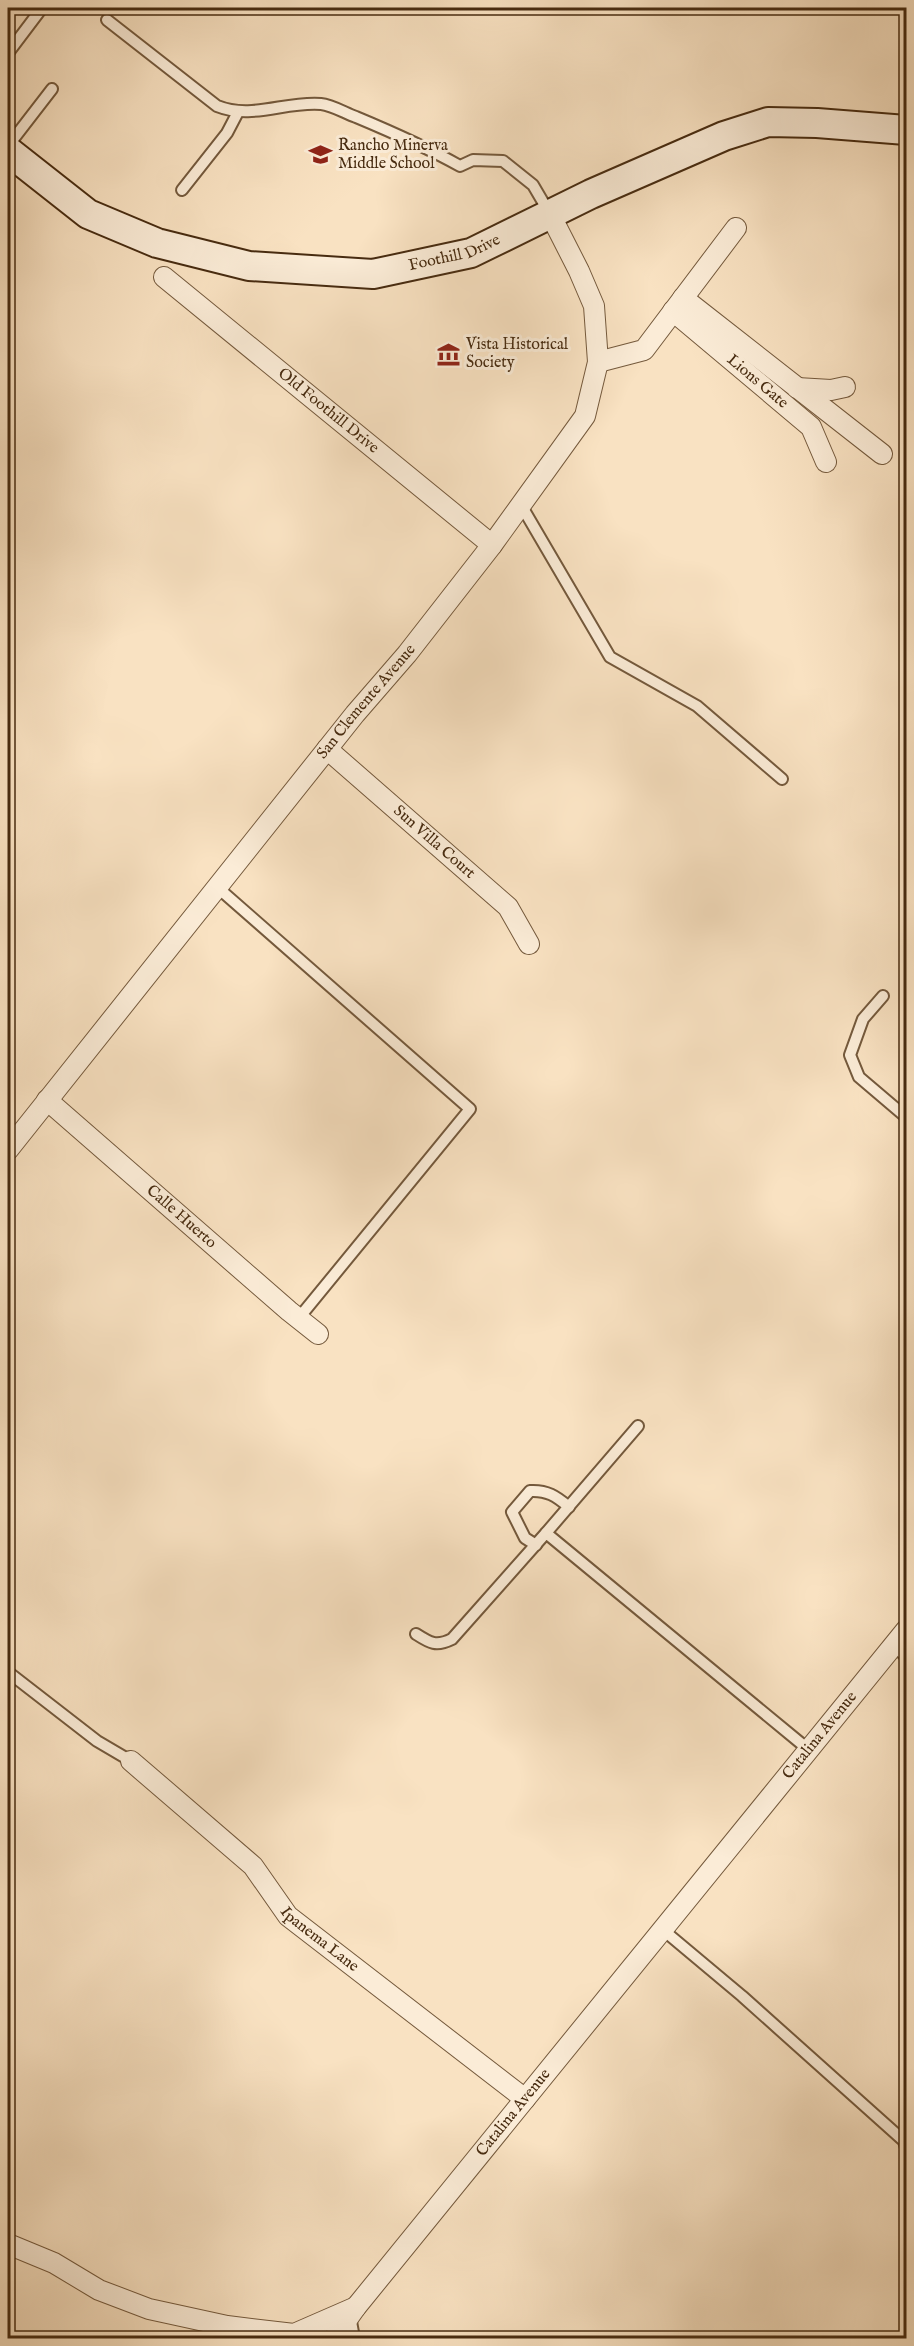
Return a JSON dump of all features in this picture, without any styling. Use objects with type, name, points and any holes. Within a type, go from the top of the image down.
[{"type":"main road","name":"Foothill Drive","points":[[8,151],[88,214],[157,243],[249,266],[373,274],[471,253],[550,214],[724,136],[768,123],[817,123],[906,130]]},
{"type":"street","name":"San Clemente Avenue","points":[[8,1150],[327,749],[407,654],[492,545],[585,416],[598,362],[594,306],[550,214]]},
{"type":"street","points":[[598,362],[644,350],[736,228]]},
{"type":"street","name":"Old Foothill Drive","points":[[165,277],[492,545]]},
{"type":"street","points":[[678,304],[797,388],[882,454]]},
{"type":"street","name":"Lions Gate","points":[[678,304],[811,427],[826,462]]},
{"type":"street","points":[[797,388],[831,390],[845,387]]},
{"type":"street","name":"Sun Villa Court","points":[[327,749],[508,907],[529,944]]},
{"type":"street","name":"Calle Huerto","points":[[47,1100],[318,1334]]},
{"type":"street","name":"Catalina Avenue","points":[[8,2244],[54,2263],[99,2290],[149,2309],[227,2326],[294,2334],[353,2312],[809,1750],[902,1644]]},
{"type":"street","name":"Ipanema Lane","points":[[131,1761],[253,1866],[288,1916],[525,2100]]},
{"type":"street","points":[[334,2338],[353,2312]]},
{"type":"lane","points":[[8,53],[42,8]]},
{"type":"lane","points":[[107,20],[217,106],[238,112],[323,104],[420,144],[460,166],[473,160],[503,161],[533,185],[550,214]]},
{"type":"lane","points":[[8,146],[52,89]]},
{"type":"lane","points":[[182,190],[227,133],[238,112]]},
{"type":"lane","points":[[521,505],[610,657],[697,706],[782,779]]},
{"type":"lane","points":[[217,887],[470,1108],[298,1319]]},
{"type":"lane","points":[[883,996],[863,1019],[850,1055],[859,1077],[906,1117]]},
{"type":"lane","points":[[416,1634],[433,1645],[443,1644],[452,1639],[638,1426]]},
{"type":"lane","points":[[536,1545],[525,1538],[512,1512],[516,1506],[530,1491],[539,1491],[554,1494],[569,1507]]},
{"type":"lane","points":[[546,1533],[809,1750]]},
{"type":"lane","points":[[8,1672],[97,1742],[131,1761]]},
{"type":"lane","points":[[662,1929],[742,1996],[904,2141],[906,2148]]},
{"type":"lane","points":[[353,2312],[354,2338]]},
{"type":"place","name":"Rancho Minerva Middle School","points":[[320,155]]},
{"type":"place","name":"Vista Historical Society","points":[[448,354]]}]
